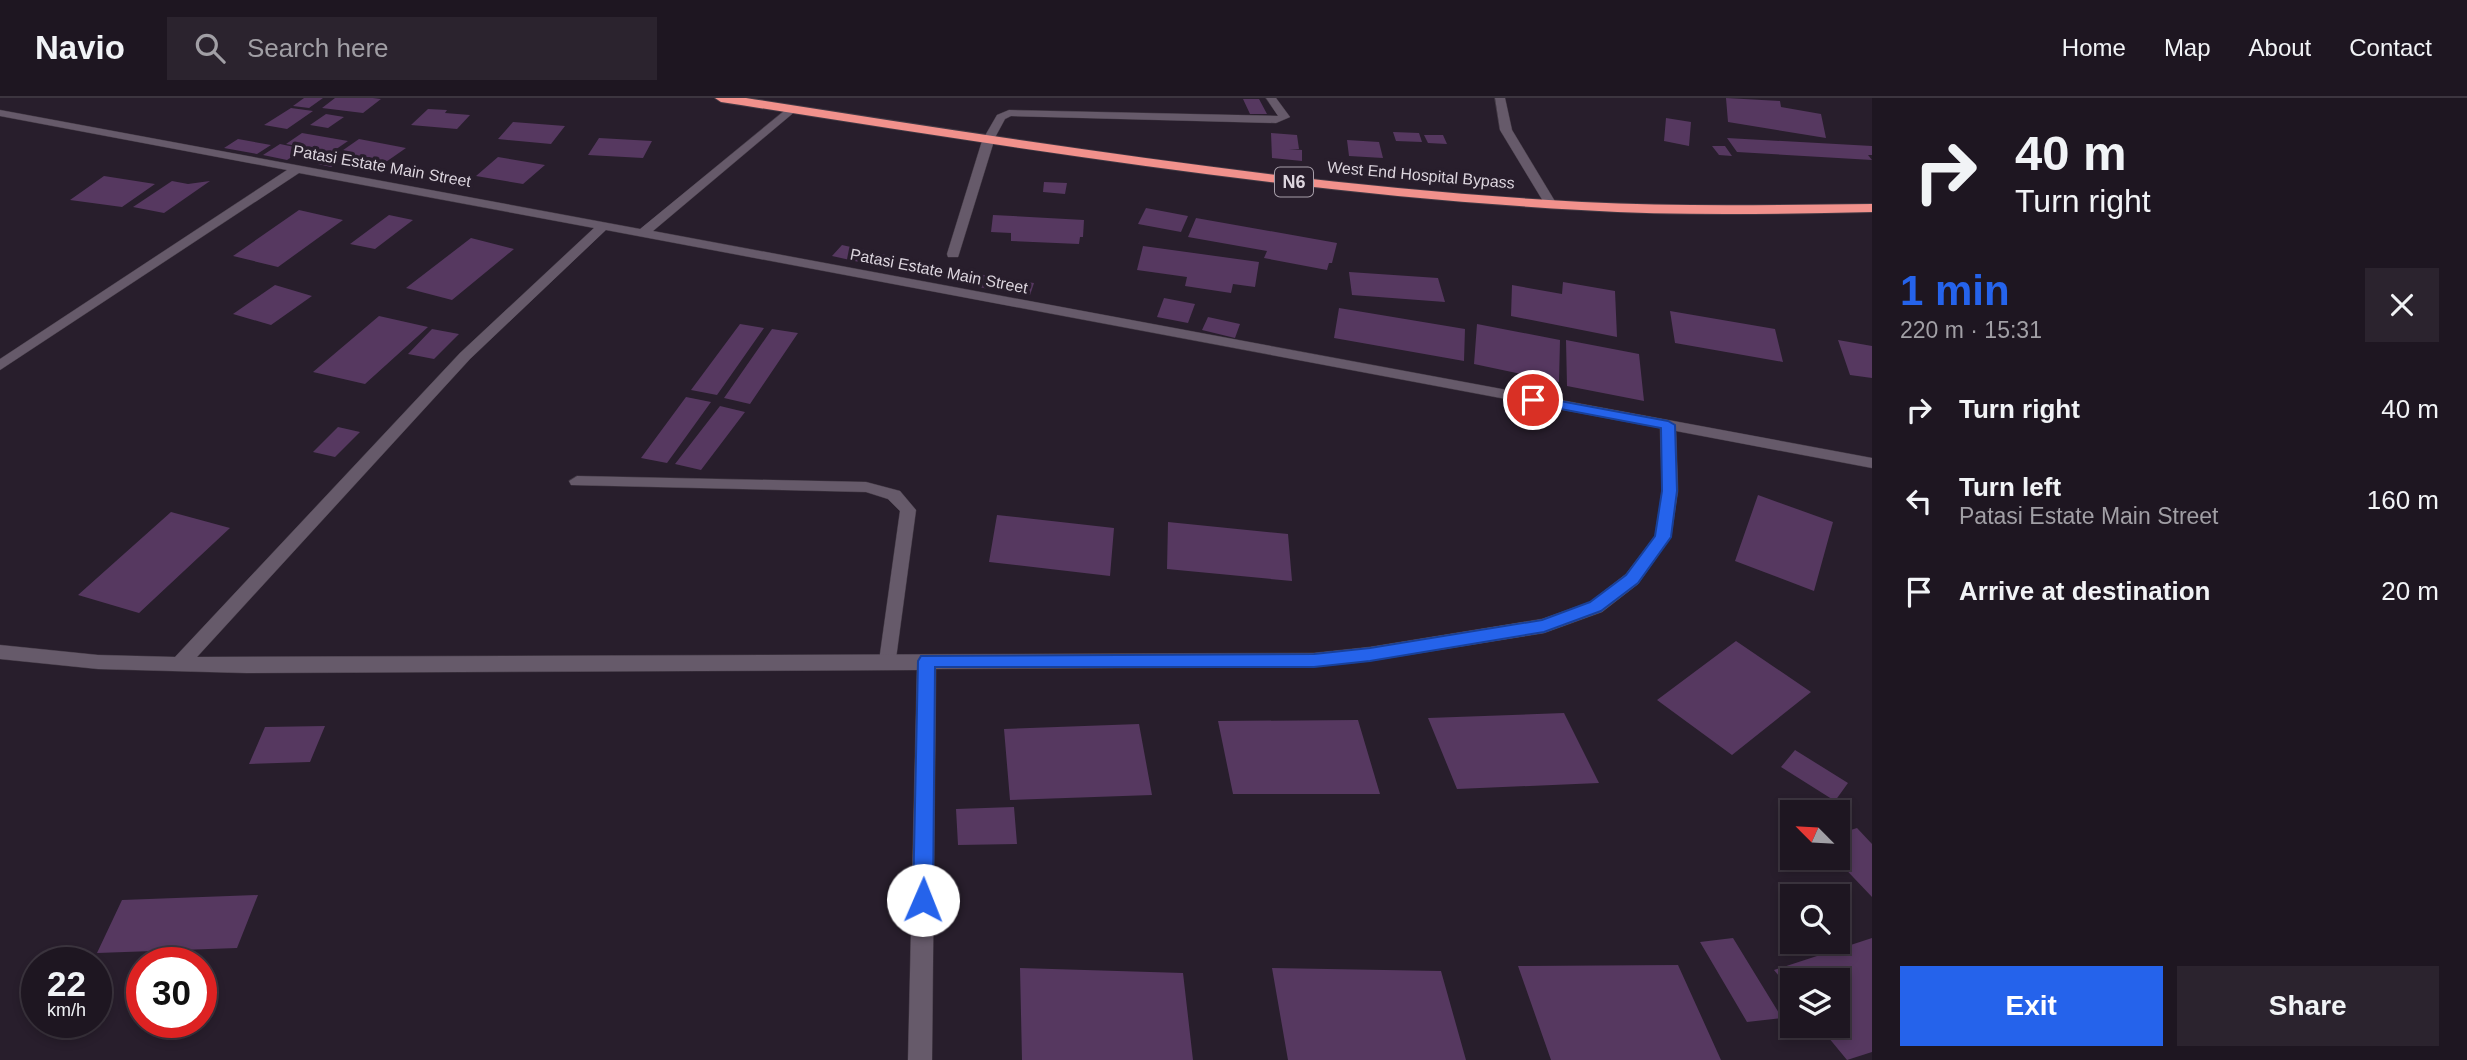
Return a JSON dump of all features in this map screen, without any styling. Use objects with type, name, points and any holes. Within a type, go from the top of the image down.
[{"type":"highway","name":"West End Hospital Bypass","points":[[721,98],[988,141],[1255,178],[1401,193],[1550,203],[1757,210],[1872,208]]},
{"type":"street","points":[[953,254],[988,141],[1001,117],[1009,113],[1276,120],[1284,117],[1271,98]]},
{"type":"street","points":[[1500,98],[1506,130],[1550,203]]},
{"type":"street","points":[[643,233],[793,109]]},
{"type":"street","name":"Patasi Estate Main Street","points":[[0,113],[1872,463]]},
{"type":"street","points":[[0,366],[298,169]]},
{"type":"street","points":[[179,665],[465,356],[604,225]]},
{"type":"street","points":[[0,652],[98,662],[179,665],[1314,660],[1370,654],[1544,626],[1596,607],[1632,579],[1663,537],[1670,491],[1668,425]]},
{"type":"street","points":[[577,481],[866,487],[894,495],[908,510],[888,661]]},
{"type":"street","points":[[920,1060],[927,661]]},
{"type":"building","points":[[304,98],[323,98],[309,108],[293,106]]},
{"type":"building","points":[[335,98],[381,99],[363,113],[322,108]]},
{"type":"building","points":[[1726,98],[1780,101],[1781,107],[1821,114],[1826,138],[1728,122]]},
{"type":"building","points":[[1243,99],[1259,99],[1267,114],[1250,114]]},
{"type":"building","points":[[291,108],[313,111],[287,129],[264,125]]},
{"type":"building","points":[[428,109],[470,115],[457,129],[411,125]]},
{"type":"building","points":[[326,114],[344,117],[328,128],[310,125]]},
{"type":"building","points":[[1666,118],[1691,122],[1689,146],[1664,141]]},
{"type":"building","points":[[513,122],[565,126],[551,144],[498,139]]},
{"type":"building","points":[[1393,132],[1419,133],[1422,142],[1396,141]]},
{"type":"building","points":[[302,133],[348,141],[332,152],[286,144]]},
{"type":"building","points":[[1271,133],[1297,135],[1299,149],[1289,149],[1302,150],[1302,161],[1272,158]]},
{"type":"building","points":[[1424,135],[1443,135],[1447,144],[1428,143]]},
{"type":"building","points":[[599,138],[652,141],[643,158],[588,155]]},
{"type":"building","points":[[1727,138],[1872,146],[1872,155],[1868,155],[1872,160],[1737,152]]},
{"type":"building","points":[[238,139],[271,145],[257,154],[224,148]]},
{"type":"building","points":[[359,139],[406,148],[383,164],[336,155]]},
{"type":"building","points":[[1347,140],[1379,142],[1383,158],[1349,156]]},
{"type":"building","points":[[280,144],[304,149],[287,160],[263,155]]},
{"type":"building","points":[[1712,146],[1725,146],[1732,156],[1719,155]]},
{"type":"building","points":[[329,157],[342,160],[331,167],[318,164]]},
{"type":"building","points":[[498,157],[545,165],[523,184],[476,176]]},
{"type":"building","points":[[104,176],[155,184],[122,207],[70,200]]},
{"type":"building","points":[[172,181],[188,184],[210,181],[164,213],[133,207]]},
{"type":"building","points":[[1044,182],[1067,183],[1065,194],[1043,192]]},
{"type":"building","points":[[1146,208],[1188,216],[1181,232],[1138,224]]},
{"type":"building","points":[[299,210],[343,220],[278,267],[233,256]]},
{"type":"building","points":[[389,215],[413,220],[375,249],[350,244]]},
{"type":"building","points":[[993,215],[1084,220],[1083,237],[1080,237],[1079,244],[1011,241],[1011,233],[991,232]]},
{"type":"building","points":[[1196,218],[1337,243],[1332,263],[1329,263],[1327,270],[1264,258],[1267,251],[1188,237]]},
{"type":"building","points":[[471,238],[514,249],[452,300],[406,288]]},
{"type":"building","points":[[842,245],[886,255],[877,266],[832,256]]},
{"type":"building","points":[[1143,246],[1259,262],[1255,287],[1233,284],[1231,293],[1185,286],[1187,277],[1137,270]]},
{"type":"building","points":[[957,270],[1000,278],[993,290],[950,281]]},
{"type":"building","points":[[1349,272],[1438,278],[1445,302],[1352,295]]},
{"type":"building","points":[[1005,279],[1034,283],[1030,295],[1001,291]]},
{"type":"building","points":[[1563,282],[1615,291],[1617,337],[1511,316],[1512,285],[1562,294]]},
{"type":"building","points":[[275,285],[312,296],[271,325],[233,314]]},
{"type":"building","points":[[1164,298],[1195,304],[1188,323],[1157,317]]},
{"type":"building","points":[[1339,308],[1465,329],[1464,361],[1334,338]]},
{"type":"building","points":[[1670,311],[1775,329],[1783,362],[1675,343]]},
{"type":"building","points":[[379,316],[428,327],[365,384],[313,372]]},
{"type":"building","points":[[1208,317],[1240,324],[1235,338],[1202,330]]},
{"type":"building","points":[[740,324],[764,328],[717,395],[691,390]]},
{"type":"building","points":[[1477,324],[1560,340],[1559,382],[1474,364]]},
{"type":"building","points":[[432,329],[459,334],[434,359],[408,354]]},
{"type":"building","points":[[772,329],[798,333],[750,404],[724,398]]},
{"type":"building","points":[[1566,340],[1639,354],[1644,401],[1567,386]]},
{"type":"building","points":[[1838,340],[1872,346],[1872,378],[1850,375]]},
{"type":"building","points":[[686,397],[711,402],[667,463],[641,458]]},
{"type":"building","points":[[720,406],[745,412],[701,470],[675,464]]},
{"type":"building","points":[[338,427],[360,432],[335,457],[313,452]]},
{"type":"building","points":[[1758,495],[1833,522],[1814,591],[1735,561]]},
{"type":"building","points":[[171,512],[230,528],[139,613],[78,595]]},
{"type":"building","points":[[997,515],[1114,528],[1110,576],[989,562]]},
{"type":"building","points":[[1168,522],[1288,534],[1292,581],[1167,569]]},
{"type":"building","points":[[1736,641],[1811,692],[1732,755],[1657,700]]},
{"type":"building","points":[[1564,713],[1599,783],[1457,789],[1428,718]]},
{"type":"building","points":[[1358,720],[1380,794],[1233,794],[1218,721]]},
{"type":"building","points":[[1139,724],[1152,795],[1010,800],[1004,729]]},
{"type":"building","points":[[325,726],[310,762],[249,764],[265,727]]},
{"type":"building","points":[[1795,750],[1848,783],[1833,800],[1781,767]]},
{"type":"building","points":[[1014,807],[1017,844],[958,845],[956,809]]},
{"type":"building","points":[[1857,828],[1872,844],[1872,897],[1846,870],[1850,870],[1850,830]]},
{"type":"building","points":[[258,895],[237,948],[126,947],[126,952],[112,952],[112,947],[100,947],[122,900]]},
{"type":"building","points":[[1733,938],[1780,1018],[1747,1022],[1700,942]]},
{"type":"building","points":[[1872,938],[1872,1052],[1847,1060],[1829,1038],[1850,1038],[1850,968],[1780,968],[1823,954],[1850,954],[1850,945]]},
{"type":"building","points":[[1678,965],[1721,1060],[1551,1060],[1518,966]]},
{"type":"building","points":[[1020,968],[1183,973],[1193,1060],[1022,1060]]},
{"type":"building","points":[[1272,968],[1441,971],[1466,1060],[1288,1060]]},
{"type":"route","points":[[923,900],[927,661],[1314,660],[1370,654],[1544,626],[1596,607],[1632,579],[1663,537],[1670,491],[1668,425],[1533,400]]}]
